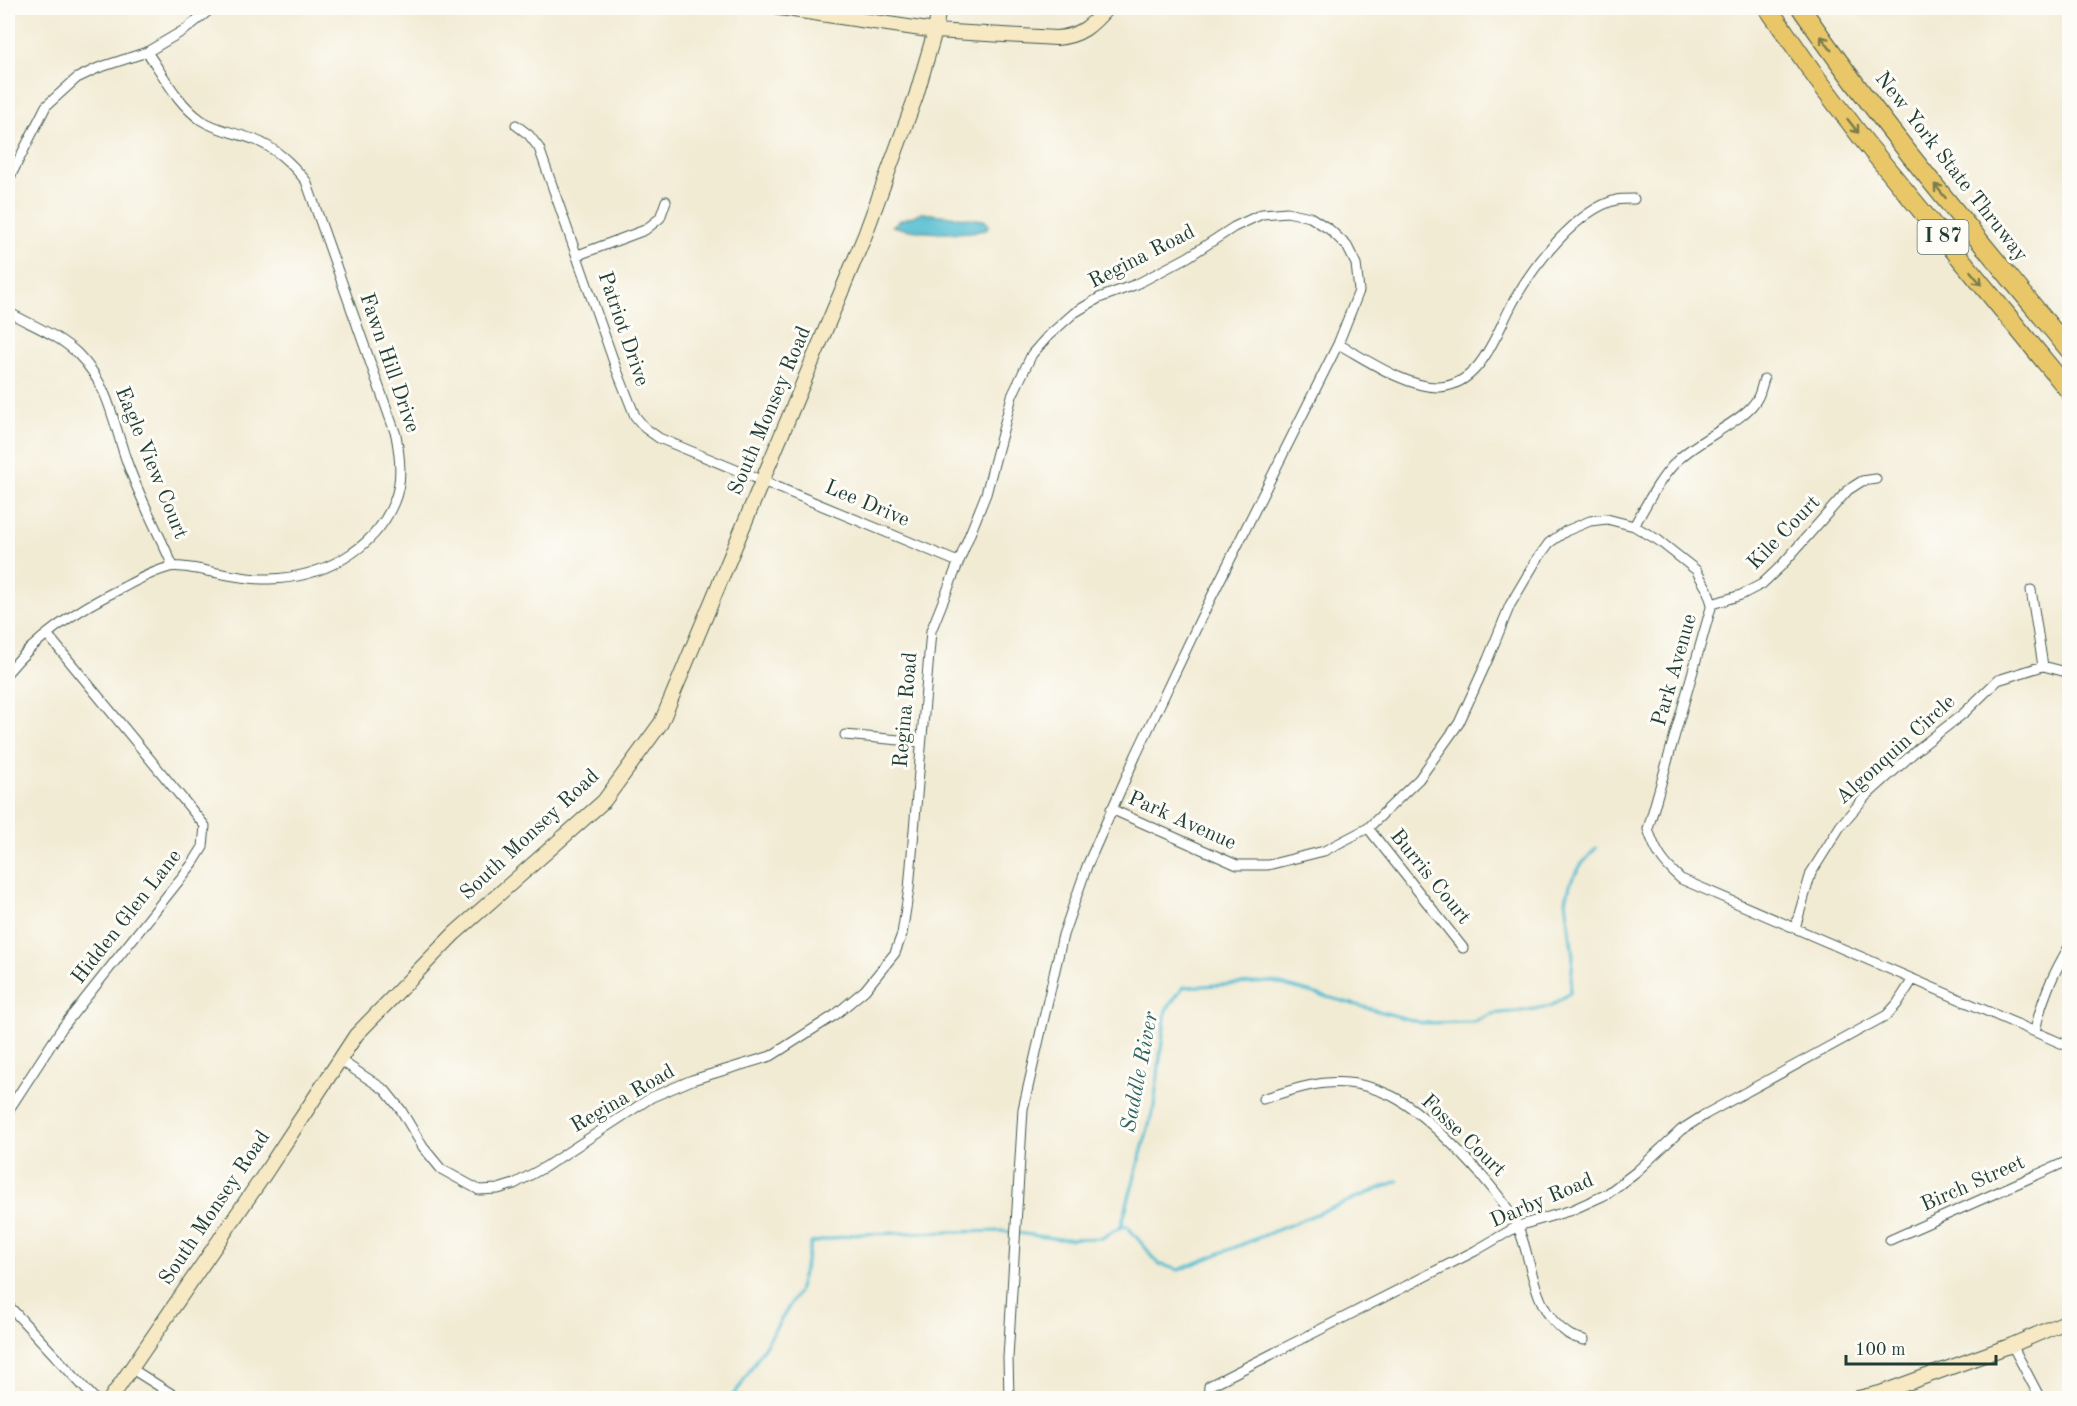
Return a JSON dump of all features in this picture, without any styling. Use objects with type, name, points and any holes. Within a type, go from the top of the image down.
[{"type":"highway","name":"I 87","points":[[1768,8],[1865,142],[2070,392]]},
{"type":"highway","name":"New York State Thruway","points":[[1803,10],[1918,164],[2070,351]]},
{"type":"street","points":[[8,181],[46,106],[77,78],[98,68],[147,52],[186,28],[212,8]]},
{"type":"street","points":[[780,8],[935,31],[1056,38],[1074,36],[1088,27],[1107,8]]},
{"type":"street","name":"South Monsey Road","points":[[111,1398],[356,1035],[454,934],[604,801],[661,723],[869,226],[904,132],[935,31],[939,8]]},
{"type":"street","name":"Fawn Hill Drive","points":[[8,672],[16,661],[76,611],[142,578],[173,566],[269,579],[324,569],[348,557],[376,533],[394,501],[401,464],[396,435],[306,181],[290,162],[274,149],[203,122],[182,105],[147,52]]},
{"type":"street","name":"Patriot Drive","points":[[516,125],[529,135],[539,148],[635,416],[645,428],[659,438],[763,480]]},
{"type":"street","points":[[1338,344],[1411,382],[1438,387],[1458,382],[1476,368],[1492,345],[1516,297],[1538,264],[1573,226],[1597,208],[1617,200],[1634,199]]},
{"type":"street","points":[[578,255],[645,230],[660,218],[666,201]]},
{"type":"street","name":"Regina Road","points":[[340,1060],[385,1090],[401,1110],[423,1147],[441,1169],[479,1190],[498,1189],[514,1184],[545,1167],[652,1097],[692,1080],[771,1056],[835,1015],[865,990],[895,953],[902,934],[909,889],[931,631],[986,494],[1012,396],[1032,354],[1074,313],[1099,298],[1137,284],[1188,257],[1234,227],[1262,214],[1287,212],[1310,218],[1329,229],[1347,246],[1356,264],[1359,291],[1338,344],[1201,618],[1111,809],[1087,866],[1063,935],[1023,1109],[1008,1358],[1009,1398]]},
{"type":"street","name":"Eagle View Court","points":[[8,312],[63,342],[94,374],[109,400],[128,465],[173,566]]},
{"type":"street","points":[[1634,526],[1658,485],[1675,462],[1707,437],[1743,415],[1758,398],[1764,379]]},
{"type":"street","name":"Kile Court","points":[[1712,604],[1741,595],[1762,584],[1781,566],[1848,490],[1862,481],[1876,479]]},
{"type":"street","name":"Lee Drive","points":[[763,480],[958,562]]},
{"type":"street","name":"Park Avenue","points":[[1111,809],[1237,865],[1268,865],[1324,851],[1368,828],[1419,779],[1459,723],[1510,605],[1536,561],[1550,543],[1566,531],[1590,520],[1607,519],[1634,526],[1658,540],[1696,570],[1707,589],[1712,604],[1648,829],[1655,851],[1668,867],[1682,879],[2070,1047]]},
{"type":"street","points":[[2031,590],[2043,666],[2070,673]]},
{"type":"street","name":"Hidden Glen Lane","points":[[8,1112],[62,1028],[193,863],[202,847],[205,826],[47,634]]},
{"type":"street","name":"Algonquin Circle","points":[[1795,928],[1811,873],[1841,825],[1865,797],[1918,749],[1964,713],[1998,680],[2043,666]]},
{"type":"street","points":[[845,735],[921,742]]},
{"type":"street","name":"Burris Court","points":[[1368,828],[1463,948]]},
{"type":"street","points":[[2035,1032],[2039,1010],[2051,979],[2070,945]]},
{"type":"street","name":"Darby Road","points":[[1208,1398],[1209,1386],[1218,1381],[1464,1256],[1518,1226],[1572,1210],[1607,1194],[1636,1172],[1681,1130],[1706,1114],[1887,1015],[1913,979]]},
{"type":"street","name":"Fosse Court","points":[[1263,1099],[1327,1082],[1351,1083],[1392,1096],[1413,1109],[1473,1165],[1491,1186],[1518,1226],[1537,1291],[1550,1317],[1567,1334],[1584,1340]]},
{"type":"street","name":"Birch Street","points":[[1890,1240],[2070,1160]]},
{"type":"street","points":[[8,1305],[94,1398]]},
{"type":"street","points":[[1858,1398],[1881,1393],[2012,1345],[2070,1320]]},
{"type":"street","points":[[2012,1345],[2040,1398]]},
{"type":"street","points":[[132,1369],[178,1398]]},
{"type":"water","points":[[922,213],[984,220],[989,225],[986,230],[963,233],[915,231],[892,226],[901,220]]},
{"type":"waterway","name":"Saddle River","points":[[731,1398],[798,1292],[811,1243],[855,1234],[1003,1231],[1059,1239],[1102,1238],[1121,1227],[1154,1106],[1166,1010],[1183,987],[1273,982],[1422,1023],[1473,1022],[1491,1014],[1551,1006],[1570,993],[1573,957],[1566,900],[1571,881],[1596,848]]},
{"type":"waterway","points":[[1121,1227],[1127,1226],[1159,1264],[1179,1270],[1398,1181]]}]
